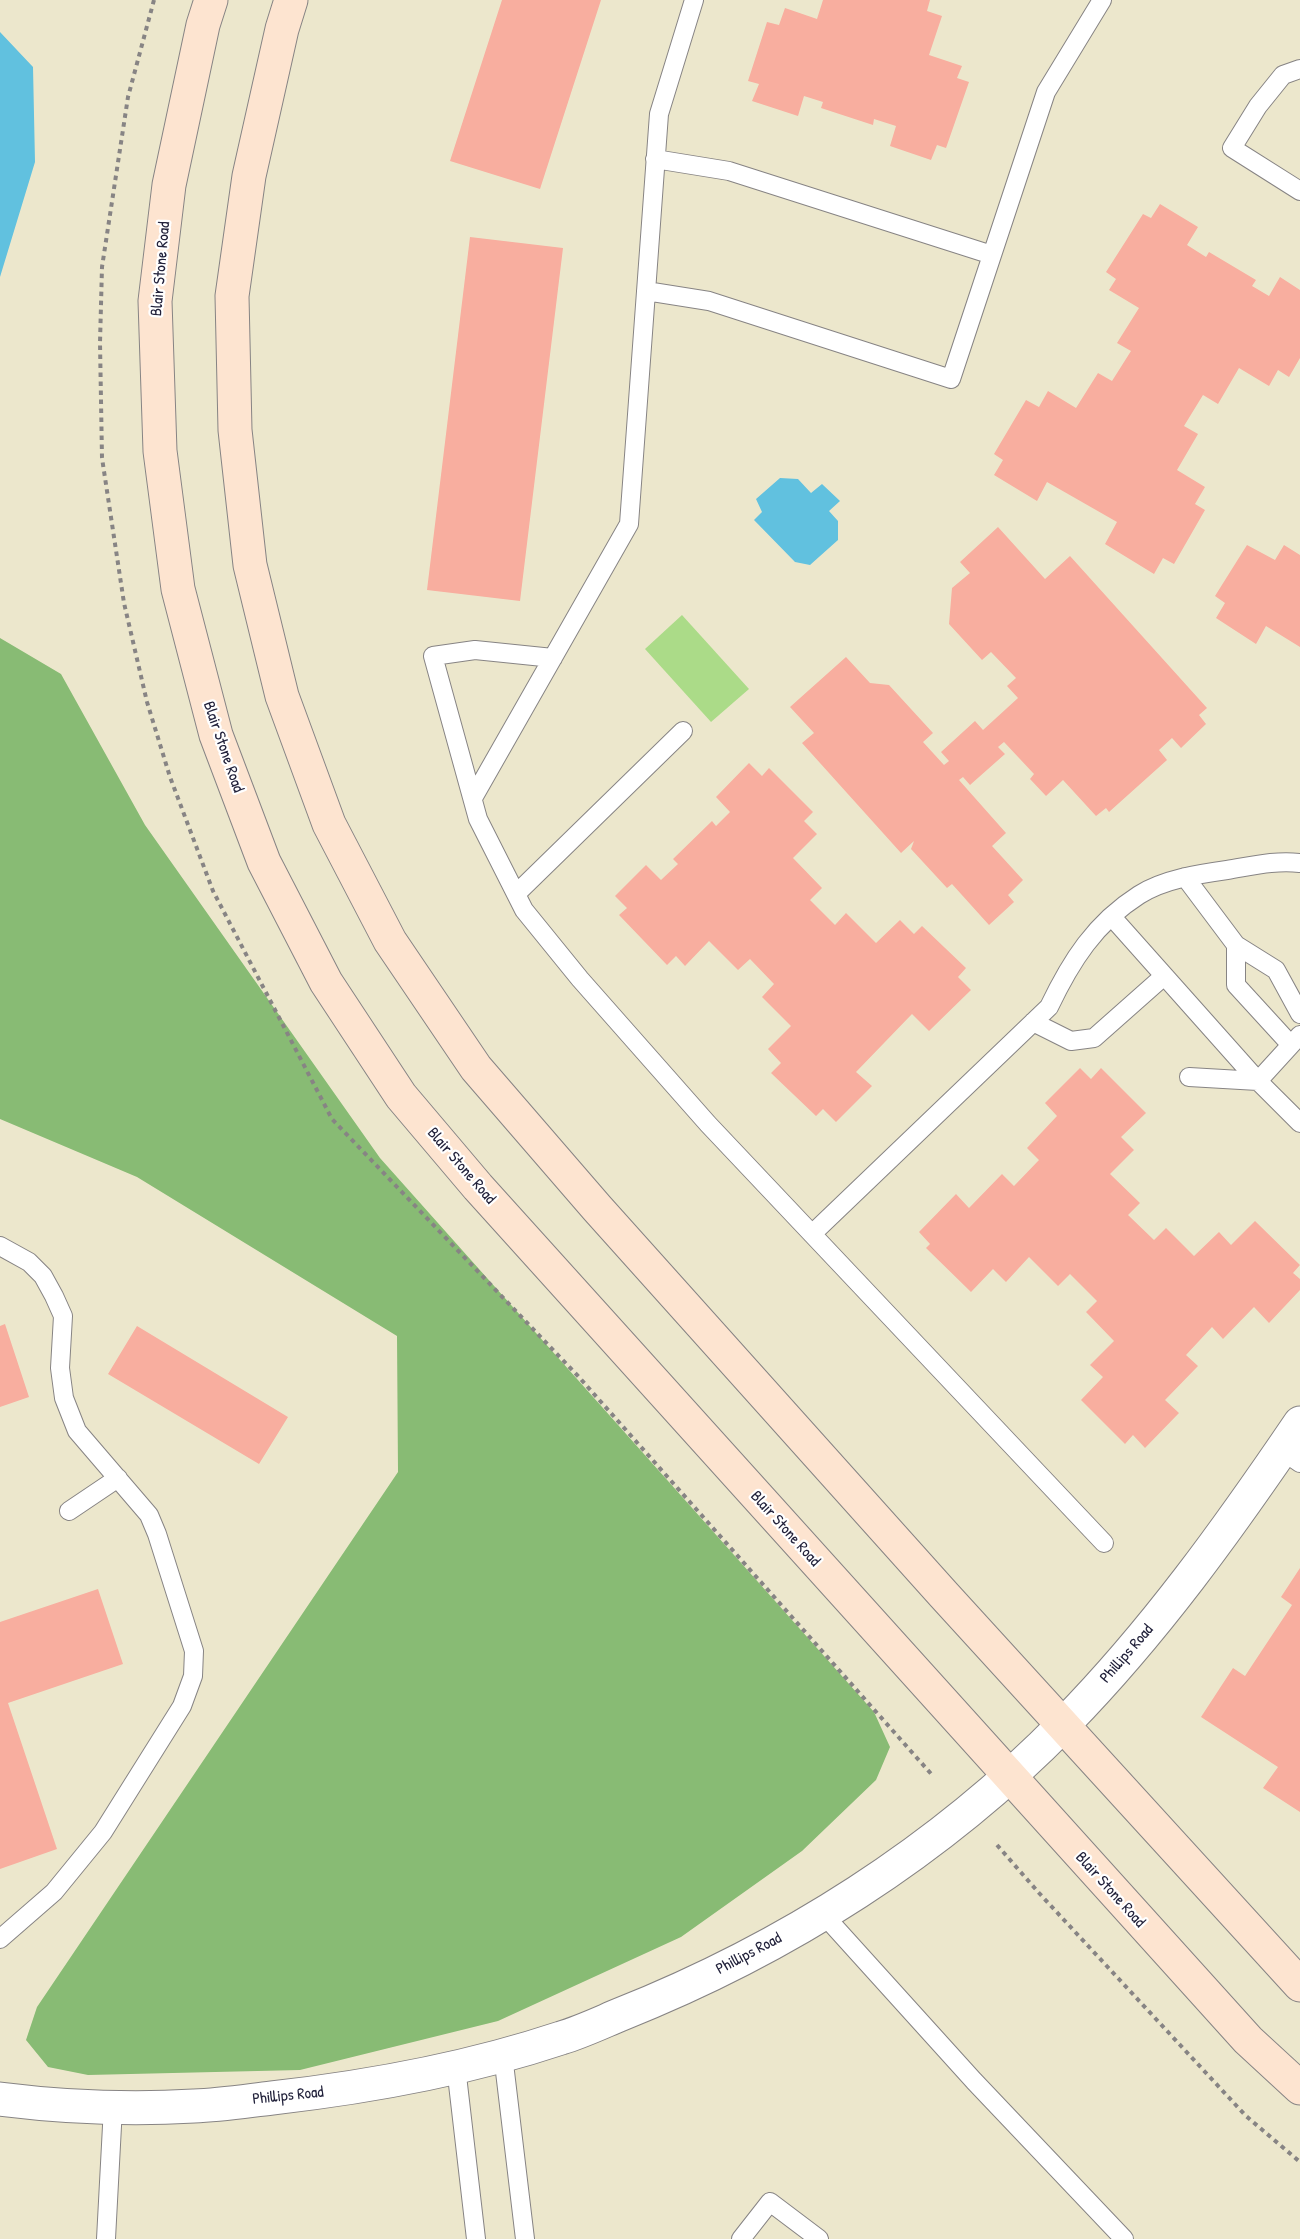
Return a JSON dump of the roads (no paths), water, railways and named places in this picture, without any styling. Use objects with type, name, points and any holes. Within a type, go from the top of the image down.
[{"type":"main road","name":"Blair Stone Road","points":[[211,0],[203,25],[170,185],[155,301],[160,451],[178,589],[216,735],[264,862],[326,982],[401,1096],[486,1196],[1008,1777],[1248,2040],[1300,2088]]},
{"type":"main road","points":[[291,0],[282,29],[249,176],[232,296],[235,430],[250,565],[282,696],[328,824],[390,941],[476,1068],[597,1208],[1063,1726],[1300,1985]]},
{"type":"street","name":"Phillips Road","points":[[0,2099],[90,2107],[194,2106],[331,2092],[456,2067],[562,2038],[657,2000],[738,1962],[823,1914],[922,1848],[1008,1777],[1063,1726],[1120,1665],[1291,1457],[1300,1423]]},
{"type":"lane","points":[[472,798],[629,524],[659,114],[694,0]]},
{"type":"lane","points":[[646,291],[709,301],[951,379],[1046,92],[1102,0]]},
{"type":"lane","points":[[1300,69],[1283,75],[1258,106],[1232,148],[1300,192]]},
{"type":"lane","points":[[655,159],[729,171],[992,255]]},
{"type":"lane","points":[[553,658],[475,650],[433,656],[478,819],[524,910],[580,979],[708,1124],[1104,1543]]},
{"type":"lane","points":[[516,894],[683,731]]},
{"type":"lane","points":[[812,1234],[1048,1007],[1068,967],[1099,927],[1140,894],[1185,877],[1281,861],[1300,863]]},
{"type":"lane","points":[[1185,877],[1236,945],[1276,970],[1300,1014]]},
{"type":"lane","points":[[1112,916],[1258,1081],[1300,1123]]},
{"type":"lane","points":[[1236,945],[1236,985],[1295,1039],[1258,1081]]},
{"type":"lane","points":[[1033,1022],[1071,1041],[1094,1038],[1164,976]]},
{"type":"lane","points":[[1189,1077],[1258,1081]]},
{"type":"lane","points":[[0,1246],[29,1262],[43,1276],[54,1296],[63,1316],[60,1368],[64,1398],[77,1431],[149,1515],[194,1651],[194,1676],[182,1706],[103,1832],[54,1892],[0,1939]]},
{"type":"lane","points":[[69,1511],[118,1478]]},
{"type":"lane","points":[[823,1914],[974,2081],[1124,2239]]},
{"type":"lane","points":[[503,2055],[525,2239]]},
{"type":"lane","points":[[456,2067],[476,2239]]},
{"type":"lane","points":[[106,2239],[113,2107]]},
{"type":"lane","points":[[741,2239],[770,2202],[819,2239]]},
{"type":"water","points":[[0,32],[33,67],[35,162],[0,277]]},
{"type":"water","points":[[780,478],[798,479],[811,493],[822,484],[840,501],[829,511],[838,521],[838,540],[810,565],[795,562],[754,520],[762,512],[756,499]]}]
